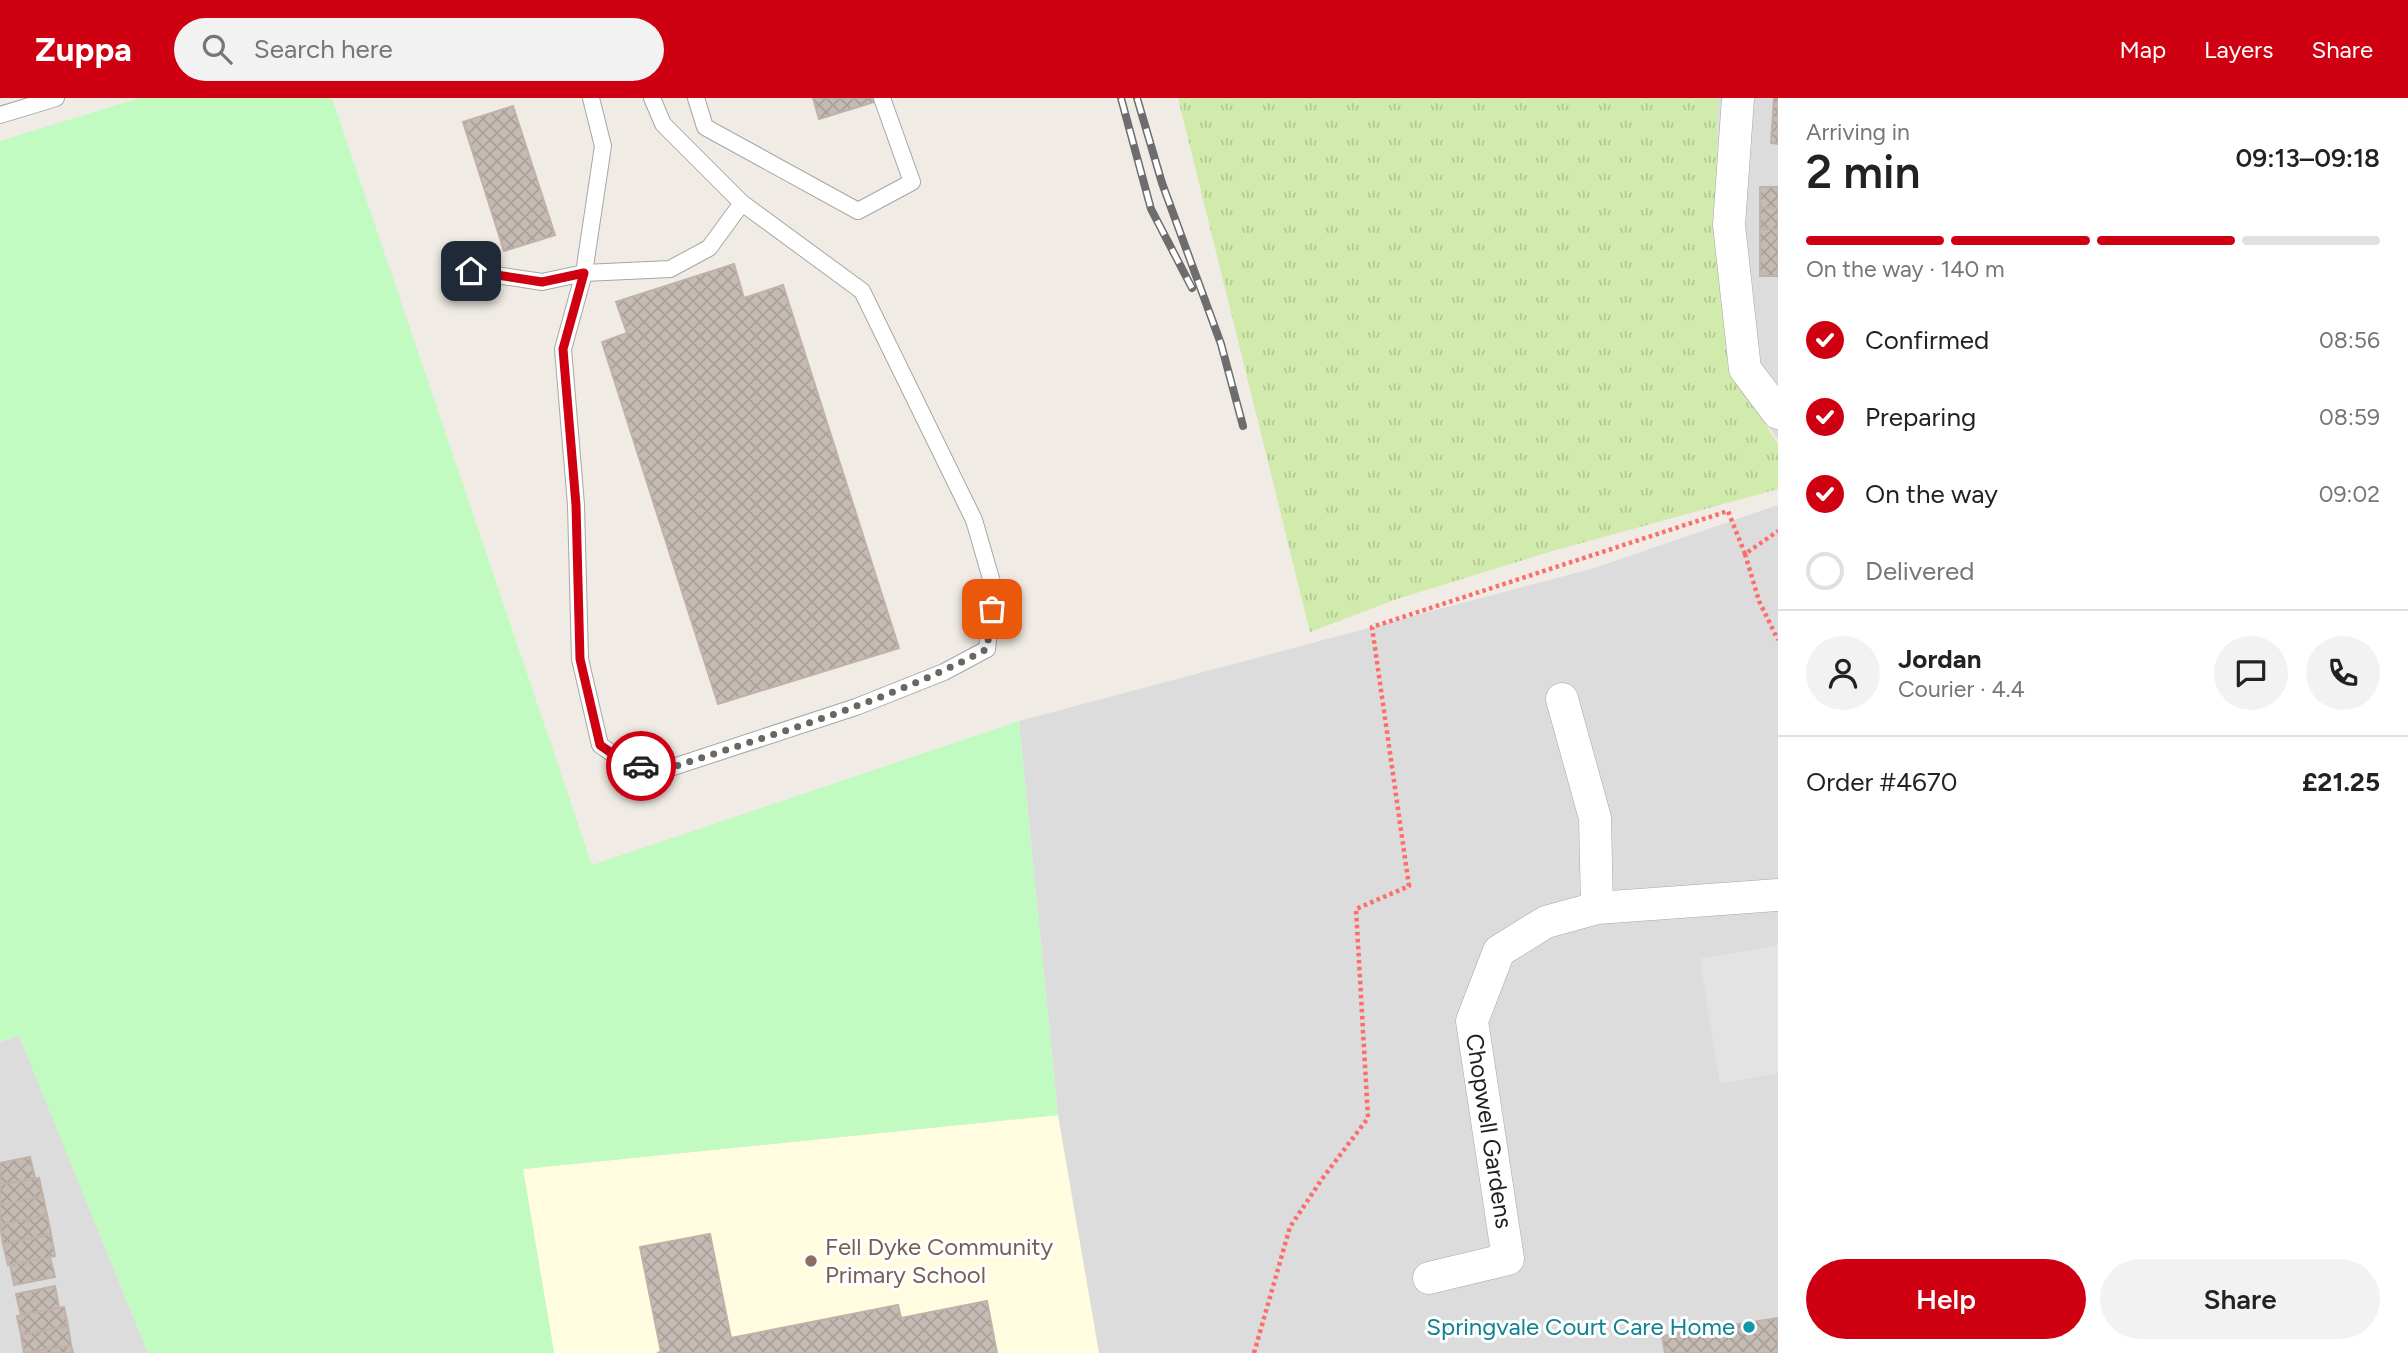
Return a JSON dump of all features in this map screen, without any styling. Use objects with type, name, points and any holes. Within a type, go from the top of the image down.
[{"type":"street","points":[[1738,98],[1729,225],[1745,369],[1778,412]]},
{"type":"street","points":[[1562,699],[1595,818],[1597,908]]},
{"type":"street","name":"Chopwell Gardens","points":[[1429,1279],[1508,1259],[1472,1021],[1499,951],[1546,922],[1597,908],[1778,895]]},
{"type":"lane","points":[[0,115],[56,98]]},
{"type":"lane","points":[[591,98],[603,146],[584,273],[563,349],[576,505],[580,659],[600,745],[627,764],[664,770],[856,707],[944,672],[987,649],[994,589],[974,520],[862,291],[742,203],[663,124],[652,98]]},
{"type":"lane","points":[[696,98],[705,127],[858,211],[912,182],[882,98]]},
{"type":"lane","points":[[471,271],[542,282],[584,273],[670,269],[709,248],[742,203]]},
{"type":"path","points":[[1254,1353],[1290,1227],[1368,1118],[1356,909],[1409,886],[1372,627],[1728,512],[1745,554],[1759,601],[1778,640]]},
{"type":"path","points":[[1745,554],[1778,531]]},
{"type":"shaded area","points":[[1718,98],[1778,98],[1778,440],[1728,366],[1716,235]]},
{"type":"shaded area","points":[[1778,505],[1778,1353],[554,1353],[523,1169],[1058,1115],[1019,721],[1594,568]]},
{"type":"shaded area","points":[[1778,945],[1778,1073],[1720,1084],[1700,959]]},
{"type":"shaded area","points":[[19,1035],[148,1353],[0,1353],[0,1042]]},
{"type":"shaded area","name":"Fell Dyke Community Primary School","points":[[1058,1115],[1099,1353],[554,1353],[523,1169]]},
{"type":"green space","points":[[139,98],[332,98],[592,865],[1019,721],[1058,1115],[523,1169],[554,1353],[148,1353],[19,1036],[0,1042],[0,141]]},
{"type":"green space","points":[[1178,98],[1718,98],[1716,235],[1728,366],[1778,444],[1778,489],[1556,550],[1397,599],[1310,632]]},
{"type":"building","points":[[813,98],[887,98],[819,119]]},
{"type":"building","points":[[1774,98],[1778,98],[1778,144],[1771,143]]},
{"type":"building","points":[[513,106],[555,235],[504,251],[463,122]]},
{"type":"building","points":[[1760,187],[1778,187],[1778,208],[1760,208]]},
{"type":"building","points":[[1760,208],[1778,208],[1778,229],[1760,229]]},
{"type":"building","points":[[1760,229],[1778,229],[1778,276],[1760,276]]},
{"type":"building","points":[[734,264],[744,298],[783,285],[899,648],[718,704],[602,342],[627,333],[616,302]]},
{"type":"building","points":[[30,1157],[35,1178],[0,1185],[0,1163]]},
{"type":"building","points":[[39,1178],[43,1196],[0,1205],[0,1185]]},
{"type":"building","points":[[43,1196],[47,1215],[0,1225],[0,1205]]},
{"type":"building","points":[[47,1215],[51,1234],[3,1244],[0,1225]]},
{"type":"building","points":[[51,1234],[55,1256],[8,1265],[3,1244]]},
{"type":"building","points":[[710,1234],[731,1338],[898,1305],[901,1318],[987,1301],[997,1353],[657,1353],[661,1352],[640,1247]]},
{"type":"building","points":[[50,1257],[55,1277],[14,1285],[10,1265]]},
{"type":"building","points":[[55,1286],[59,1308],[21,1315],[16,1294]]},
{"type":"building","points":[[64,1307],[68,1326],[21,1335],[17,1316]]},
{"type":"building","name":"Springvale Court Care Home","points":[[1778,1318],[1778,1353],[1665,1353],[1662,1336]]},
{"type":"building","points":[[68,1326],[71,1345],[24,1353],[21,1335]]},
{"type":"building","points":[[71,1345],[73,1353],[28,1353]]},
{"type":"railway","points":[[1121,98],[1151,209],[1192,288]]},
{"type":"railway","points":[[1137,98],[1162,183],[1221,344],[1243,426]]},
{"type":"way so far","points":[[641,766],[664,770],[856,707],[944,672],[987,649],[992,609]]},
{"type":"place","name":"Fell Dyke Community Primary School","points":[[811,1261]]},
{"type":"place","name":"Springvale Court Care Home","points":[[1749,1327]]},
{"type":"route","points":[[471,271],[542,282],[584,273],[563,349],[576,505],[580,659],[600,745],[627,764],[641,766]]}]
